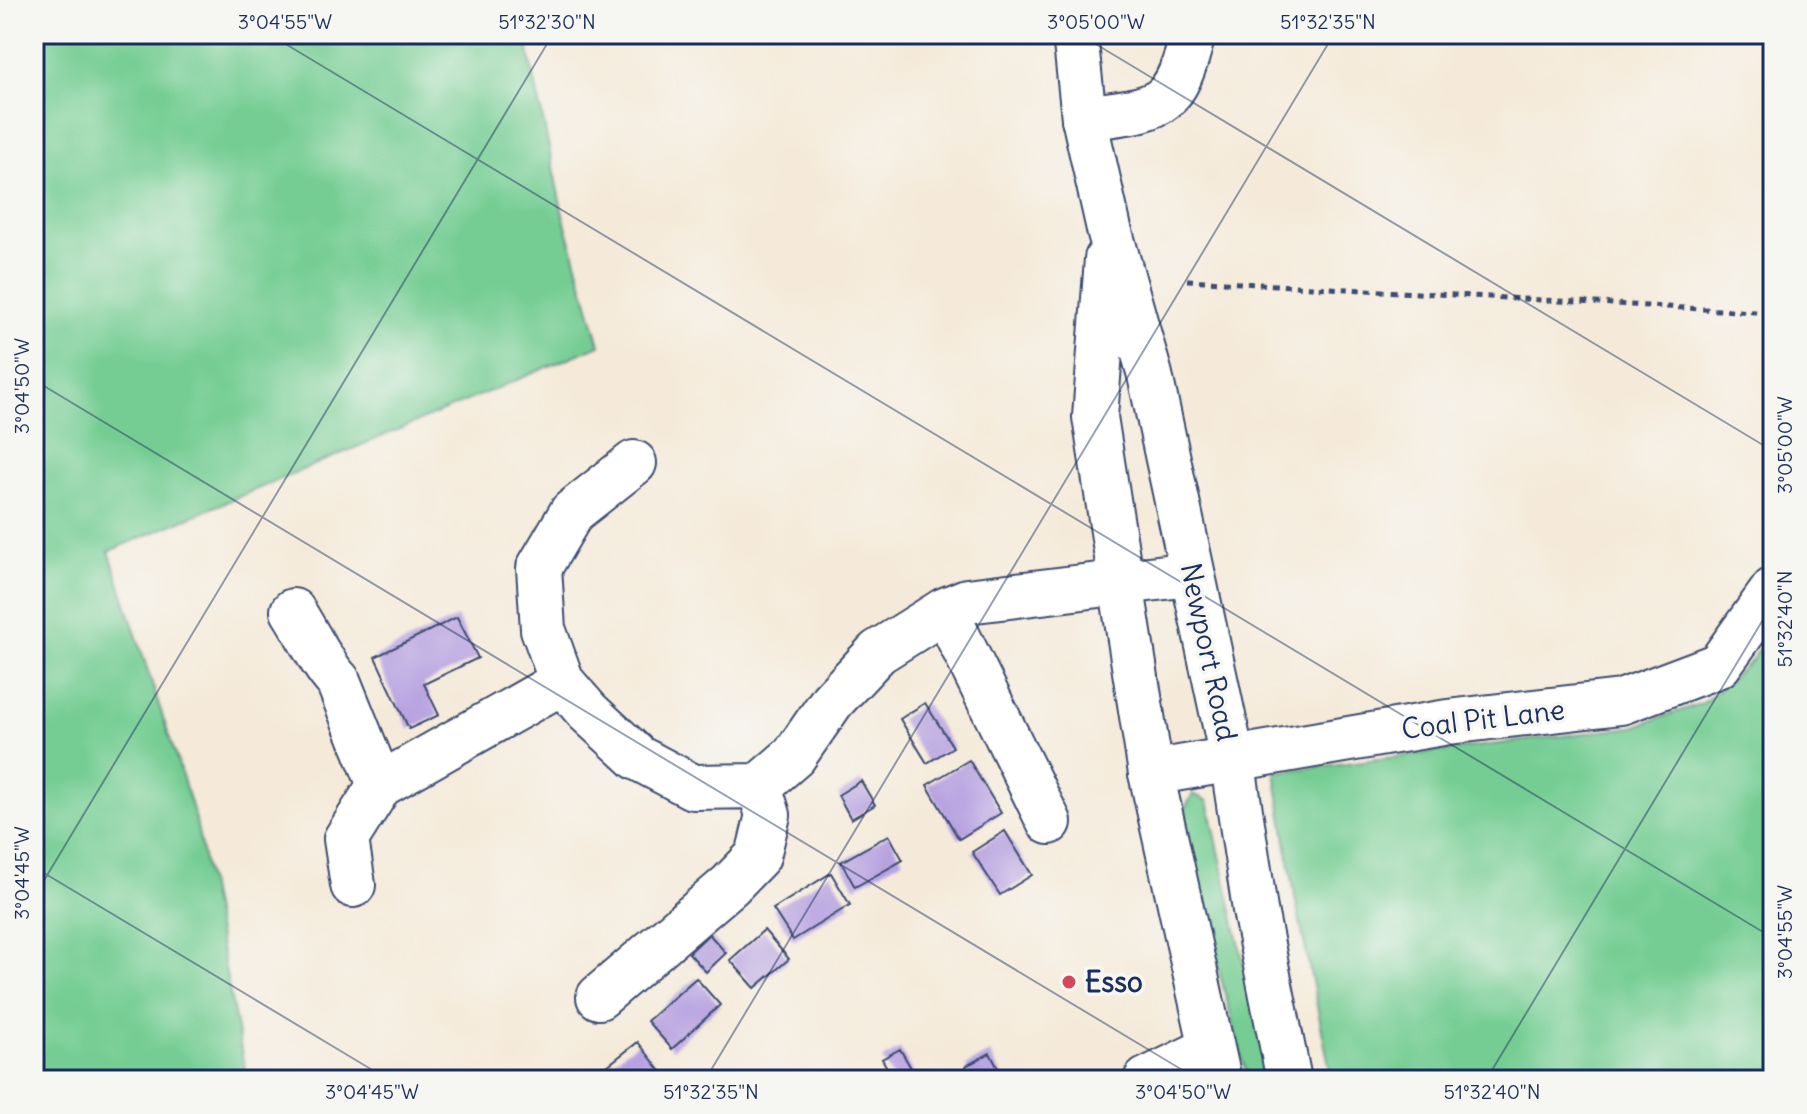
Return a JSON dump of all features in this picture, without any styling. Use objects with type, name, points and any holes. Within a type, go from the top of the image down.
[{"type":"street","name":"Newport Road","points":[[1075,34],[1084,118],[1109,229],[1150,375],[1190,574],[1232,758],[1255,910],[1289,1080]]},
{"type":"street","points":[[1084,118],[1161,103],[1182,77],[1193,34]]},
{"type":"street","name":"Newport Road","points":[[1109,229],[1095,417],[1151,773],[1215,1064]]},
{"type":"street","points":[[634,463],[572,512],[539,568],[543,629],[562,682],[588,712],[638,758],[693,787],[759,786],[794,756],[832,701],[878,652],[945,610],[967,601],[1190,574]]},
{"type":"street","name":"Coal Pit Lane","points":[[1151,773],[1448,722],[1621,702],[1719,665],[1773,590]]},
{"type":"street","points":[[945,610],[1049,822]]},
{"type":"street","points":[[293,611],[321,654],[326,669],[338,681],[380,785]]},
{"type":"street","points":[[353,885],[346,839],[380,785],[562,682]]},
{"type":"street","points":[[599,997],[730,885],[758,856],[768,815],[759,786]]},
{"type":"street","points":[[1146,1080],[1215,1064]]},
{"type":"path","points":[[1187,280],[1773,313]]},
{"type":"green space","points":[[34,34],[525,34],[563,215],[600,345],[109,551],[195,816],[247,1080],[34,1080]]},
{"type":"green space","points":[[1773,628],[1773,1080],[1332,1080],[1295,897],[1275,772],[1633,727],[1703,703],[1751,661]]},
{"type":"green space","points":[[1193,794],[1208,801],[1269,1080],[1248,1080],[1205,918],[1184,810]]},
{"type":"building","points":[[457,617],[478,658],[424,684],[439,715],[409,729],[375,657]]},
{"type":"building","points":[[925,703],[953,747],[927,763],[900,719]]},
{"type":"building","points":[[969,760],[1001,813],[959,839],[927,785]]},
{"type":"building","points":[[861,781],[875,805],[851,819],[838,795]]},
{"type":"building","points":[[1005,831],[1032,875],[1000,895],[972,852]]},
{"type":"building","points":[[889,835],[903,860],[855,887],[841,862]]},
{"type":"building","points":[[831,873],[850,905],[793,940],[773,909]]},
{"type":"building","points":[[764,930],[789,959],[755,988],[730,960]]},
{"type":"building","points":[[709,934],[726,953],[706,972],[689,953]]},
{"type":"building","points":[[696,978],[720,1005],[672,1049],[647,1021]]},
{"type":"building","points":[[638,1042],[663,1074],[654,1080],[589,1080]]},
{"type":"building","points":[[900,1049],[918,1080],[894,1080],[882,1059]]},
{"type":"building","points":[[990,1053],[1004,1080],[972,1080],[966,1066]]},
{"type":"place","name":"Esso","points":[[1069,982]]}]
